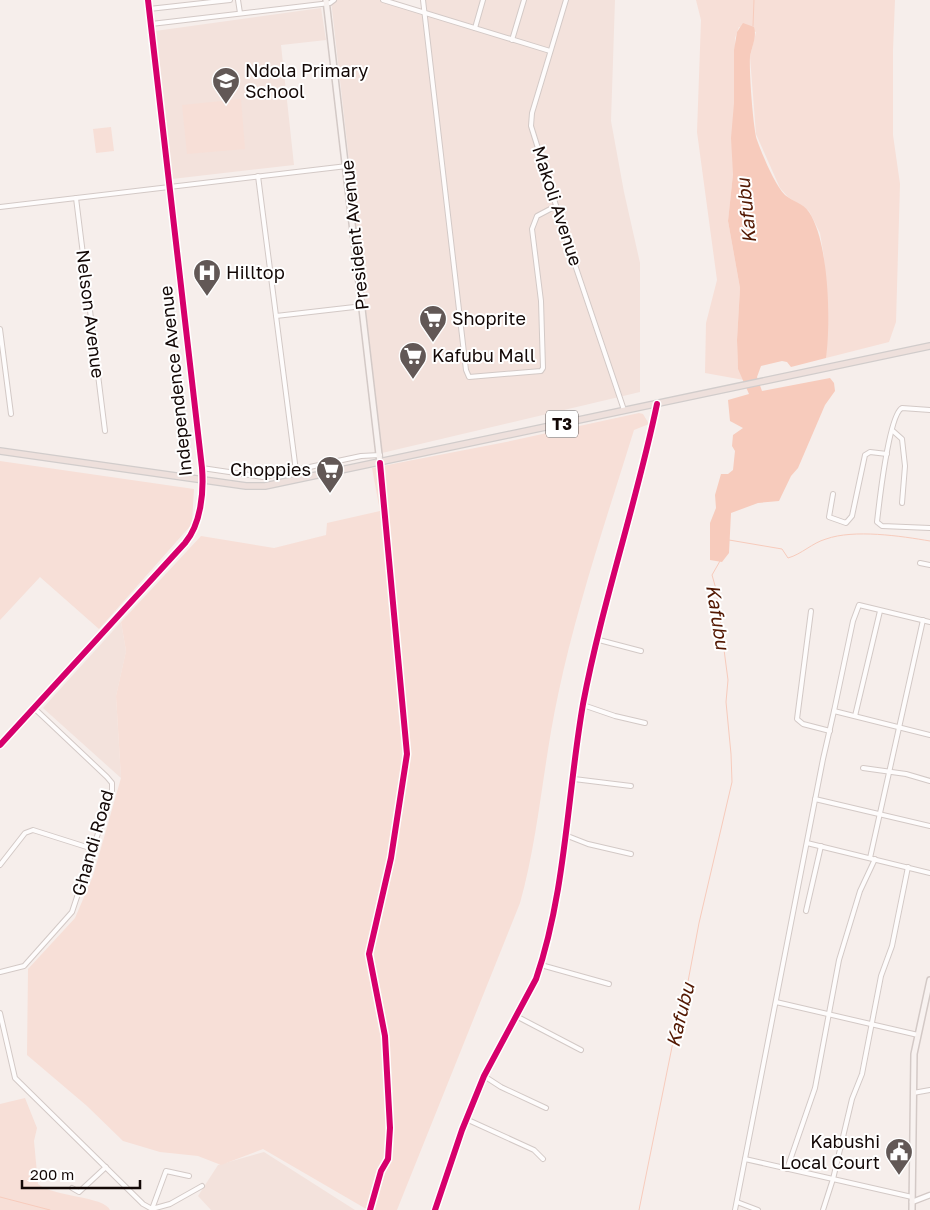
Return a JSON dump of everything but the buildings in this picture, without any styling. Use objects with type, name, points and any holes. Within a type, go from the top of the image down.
[{"type":"highway","name":"T3","points":[[0,451],[246,486],[265,486],[930,346]]},
{"type":"main road","name":"President Avenue","points":[[329,2],[380,463]]},
{"type":"main road","points":[[912,1210],[914,1054],[930,980]]},
{"type":"street","name":"Independence Avenue","points":[[0,745],[188,539],[197,523],[203,479],[202,468],[148,0]]},
{"type":"street","points":[[149,9],[230,0]]},
{"type":"street","points":[[238,0],[240,13]]},
{"type":"street","points":[[383,0],[550,51]]},
{"type":"street","points":[[423,0],[460,324],[466,370],[469,377],[541,371],[543,368],[541,301],[532,229],[538,216],[556,206]]},
{"type":"street","points":[[475,28],[483,0]]},
{"type":"street","points":[[512,40],[524,0]]},
{"type":"street","name":"Makoli Avenue","points":[[566,0],[531,122],[556,206],[624,410]]},
{"type":"street","points":[[150,24],[329,2]]},
{"type":"street","points":[[0,207],[347,166]]},
{"type":"street","points":[[258,176],[296,471]]},
{"type":"street","name":"Nelson Avenue","points":[[76,198],[105,431]]},
{"type":"street","points":[[276,316],[363,306]]},
{"type":"street","points":[[0,329],[11,414]]},
{"type":"street","points":[[435,1210],[466,1119],[484,1076],[536,979],[541,965],[556,901],[583,705],[620,546],[657,404]]},
{"type":"street","points":[[930,410],[899,410],[887,454],[877,522],[882,526],[930,528]]},
{"type":"street","points":[[892,431],[902,439],[905,455],[902,504]]},
{"type":"street","points":[[833,494],[829,517],[846,523],[852,516],[866,455],[870,452],[887,454]]},
{"type":"street","points":[[202,468],[263,478],[361,456],[380,455]]},
{"type":"street","points":[[370,1210],[381,1171],[388,1159],[390,1128],[385,1036],[369,954],[391,858],[407,754],[380,463]]},
{"type":"street","points":[[920,563],[930,565]]},
{"type":"street","points":[[735,1210],[815,799],[856,611],[860,605],[930,622]]},
{"type":"street","points":[[811,611],[797,719],[803,724],[830,731]]},
{"type":"street","points":[[855,716],[880,611]]},
{"type":"street","points":[[870,858],[890,772],[898,727],[912,676],[922,620]]},
{"type":"street","points":[[599,640],[641,651]]},
{"type":"street","points":[[583,705],[615,716],[645,723]]},
{"type":"street","name":"Ghandi Road","points":[[0,972],[24,966],[68,918],[76,902],[111,795],[112,783],[34,708]]},
{"type":"street","points":[[834,711],[930,735]]},
{"type":"street","points":[[863,768],[930,781]]},
{"type":"street","points":[[574,779],[631,786]]},
{"type":"street","points":[[815,799],[930,826]]},
{"type":"street","points":[[0,865],[25,833],[33,830],[93,849]]},
{"type":"street","points":[[565,835],[588,844],[631,854]]},
{"type":"street","points":[[807,843],[930,872]]},
{"type":"street","points":[[806,911],[821,846]]},
{"type":"street","points":[[788,1169],[814,1088],[828,1014],[850,922],[860,891],[875,859]]},
{"type":"street","points":[[823,1210],[833,1179],[852,1099],[862,1074],[880,976],[892,946],[908,868]]},
{"type":"street","points":[[541,965],[609,984]]},
{"type":"street","points":[[776,1002],[918,1034]]},
{"type":"street","points":[[0,1013],[15,1078],[106,1167],[143,1208],[152,1209],[170,1204],[202,1186]]},
{"type":"street","points":[[516,1016],[581,1050]]},
{"type":"street","points":[[484,1076],[501,1087],[546,1108]]},
{"type":"street","points":[[913,1093],[930,1090]]},
{"type":"street","points":[[466,1119],[534,1150],[543,1159]]},
{"type":"street","points":[[745,1159],[912,1199],[930,1195]]},
{"type":"street","points":[[72,1188],[79,1192],[106,1167]]},
{"type":"street","points":[[152,1209],[166,1171],[188,1176]]},
{"type":"street","points":[[737,1202],[758,1210]]},
{"type":"shaded area","points":[[331,0],[388,0],[426,11],[425,0],[615,0],[611,121],[640,263],[640,392],[382,453]]},
{"type":"shaded area","points":[[696,0],[895,0],[893,135],[900,184],[896,322],[889,342],[826,358],[827,308],[824,257],[820,233],[809,211],[788,197],[780,188],[756,134],[750,57],[756,32],[739,27],[735,38],[733,174],[728,221],[740,288],[737,340],[738,369],[744,380],[705,373],[706,323],[717,280],[697,132],[701,20]]},
{"type":"shaded area","name":"Ndola Primary School","points":[[321,8],[326,40],[281,45],[294,165],[172,179],[155,31]]},
{"type":"shaded area","points":[[241,99],[245,149],[187,154],[182,105]]},
{"type":"shaded area","points":[[111,127],[114,151],[96,153],[93,129]]},
{"type":"shaded area","points":[[639,413],[643,414],[649,424],[634,430],[574,628],[558,695],[532,852],[520,903],[397,1210],[368,1210],[263,1149],[221,1165],[198,1156],[160,1152],[123,1141],[87,1106],[27,1055],[28,969],[75,918],[93,876],[121,778],[116,696],[126,651],[121,622],[201,536],[274,548],[326,535],[327,523],[380,511],[372,468],[506,442]]},
{"type":"shaded area","points":[[0,461],[194,489],[192,524],[99,629],[40,577],[0,620]]},
{"type":"shaded area","points":[[121,622],[126,651],[116,696],[121,778],[43,708]]},
{"type":"shaded area","points":[[25,1098],[37,1128],[34,1141],[38,1184],[55,1192],[98,1202],[106,1205],[110,1210],[0,1210],[0,1104]]},
{"type":"shaded area","points":[[264,1152],[355,1210],[211,1210],[198,1196],[218,1165]]},
{"type":"water","points":[[743,23],[754,27],[755,31],[750,64],[757,140],[769,169],[781,190],[785,195],[807,209],[816,225],[821,242],[828,304],[826,358],[791,367],[787,362],[782,361],[761,366],[757,377],[762,391],[830,378],[834,383],[835,391],[825,405],[798,468],[791,476],[779,501],[758,503],[731,513],[729,553],[722,562],[710,560],[710,523],[716,508],[715,495],[721,474],[728,474],[733,470],[735,451],[732,446],[733,435],[743,428],[730,421],[728,400],[749,394],[738,369],[737,340],[740,288],[728,221],[733,174],[731,138],[734,103],[734,50],[737,32]]},
{"type":"waterway","name":"Kafubu","points":[[753,26],[754,0]]},
{"type":"waterway","points":[[729,540],[782,549],[788,558],[821,541],[850,534],[892,536],[930,541]]},
{"type":"waterway","name":"Kafubu","points":[[639,1210],[673,1042],[680,1024],[699,923],[732,782],[726,702],[728,680],[716,589],[712,575],[720,561]]},
{"type":"waterway","points":[[0,1197],[50,1210]]},
{"type":"cycle path","points":[[0,745],[185,543],[195,527],[200,507],[202,468],[148,0]]},
{"type":"cycle path","points":[[435,1210],[462,1130],[484,1076],[536,979],[546,946],[560,878],[583,704],[657,404]]},
{"type":"cycle path","points":[[370,1210],[381,1171],[388,1159],[390,1128],[385,1036],[369,954],[391,858],[407,754],[380,463]]},
{"type":"place","name":"Ndola Primary School","points":[[226,105]]},
{"type":"place","name":"Hilltop","points":[[207,297]]},
{"type":"place","name":"Shoprite","points":[[433,343]]},
{"type":"place","name":"Kafubu Mall","points":[[413,380]]},
{"type":"place","name":"Choppies","points":[[330,494]]},
{"type":"place","name":"Kabushi Local Court","points":[[899,1176]]}]
